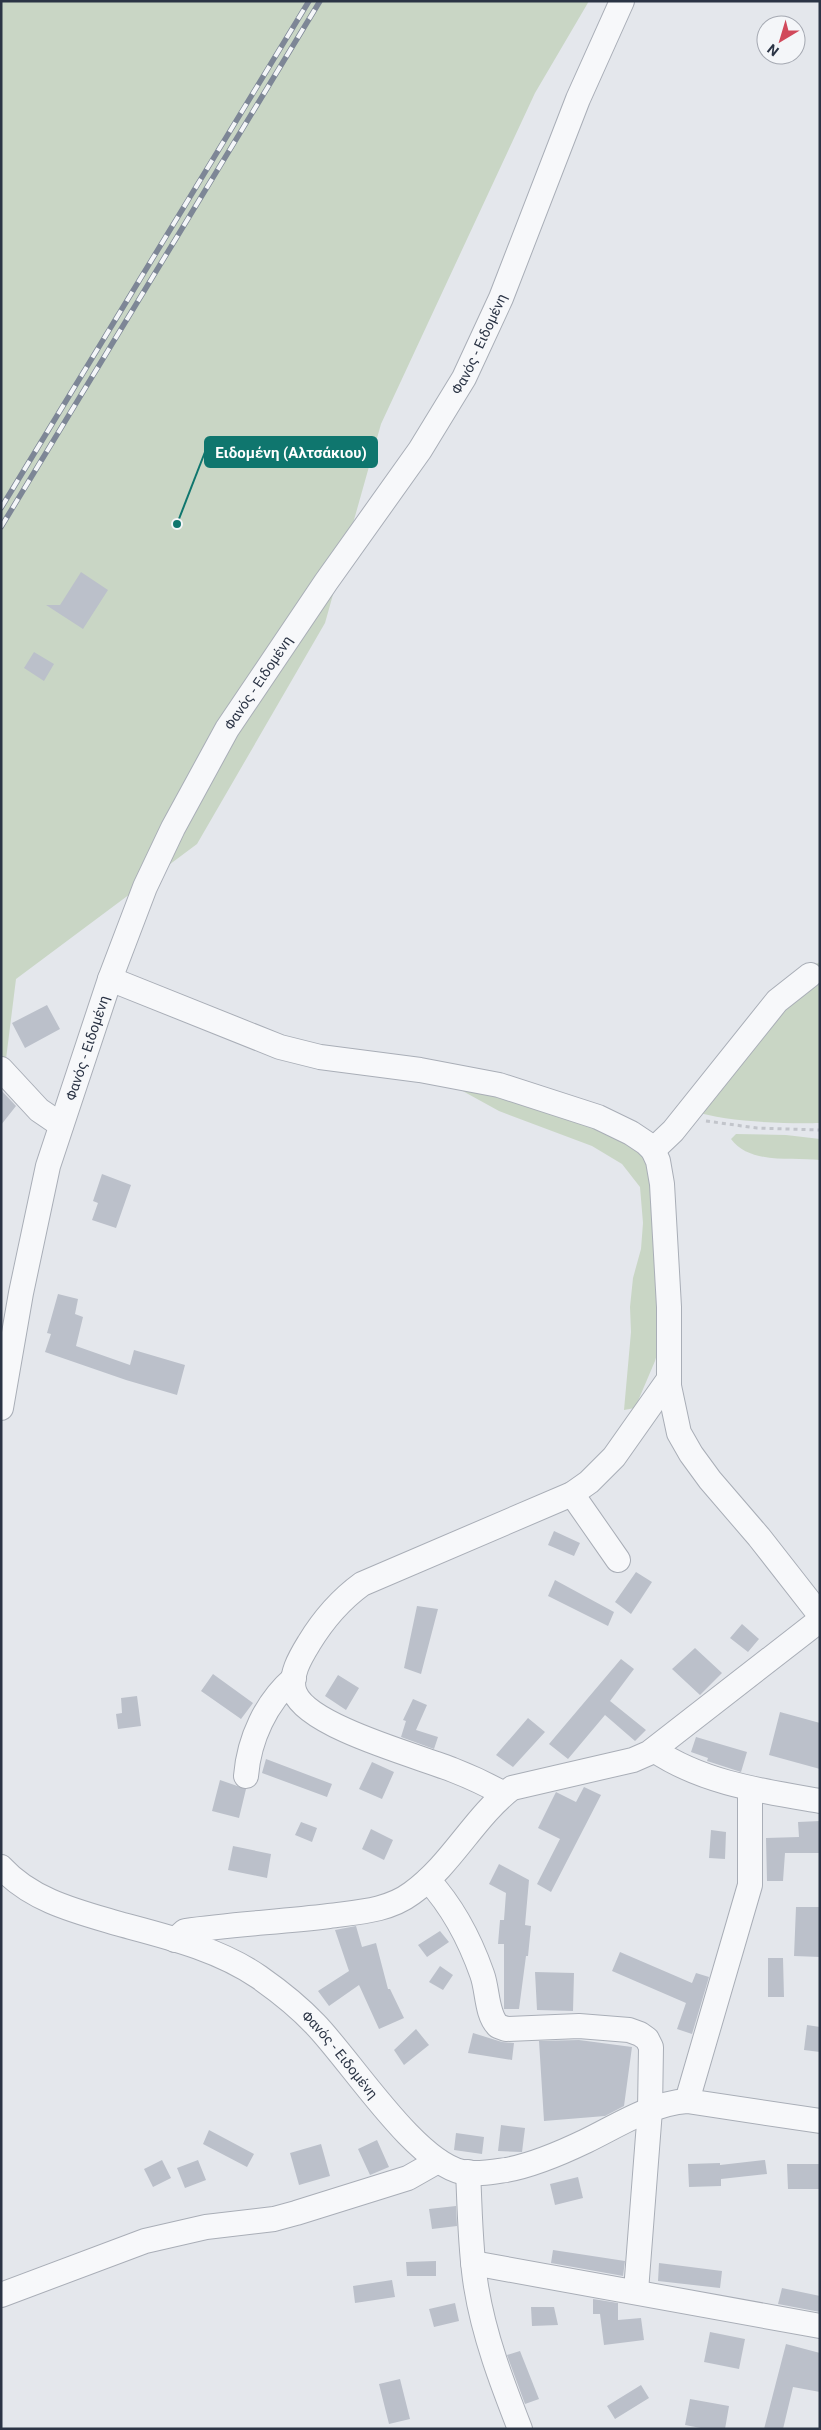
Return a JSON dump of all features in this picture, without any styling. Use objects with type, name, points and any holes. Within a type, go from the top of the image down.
[{"type":"street","name":"Φανός - Ειδομένη","points":[[1,1408],[21,1293],[42,1192],[61,1125],[110,979],[146,886],[173,828],[227,730],[320,590],[420,450],[464,378],[501,298],[578,99],[622,1]]},
{"type":"street","points":[[653,1150],[684,1116],[772,1007],[787,992],[810,975]]},
{"type":"street","points":[[110,979],[237,1031],[298,1052],[466,1078],[543,1097],[618,1126],[646,1143],[653,1150],[658,1161],[662,1184],[665,1223],[669,1379],[673,1413],[679,1433],[691,1454],[820,1615]]},
{"type":"street","points":[[1,1069],[39,1110],[61,1125]]},
{"type":"street","points":[[504,1794],[454,1770],[370,1740],[328,1722],[300,1702],[293,1687],[294,1678],[315,1634],[348,1594],[362,1584],[572,1494],[590,1482],[614,1457],[669,1379]]},
{"type":"street","points":[[572,1494],[618,1560]]},
{"type":"street","points":[[175,1940],[185,1930],[279,1922],[370,1910],[397,1902],[412,1894],[428,1880],[496,1800],[504,1794],[525,1784],[633,1760],[654,1750],[820,1620]]},
{"type":"street","points":[[246,1776],[247,1762],[258,1728],[283,1687],[294,1678]]},
{"type":"street","points":[[654,1750],[673,1763],[750,1789],[820,1802]]},
{"type":"street","points":[[750,1789],[750,1885],[680,2101],[820,2121]]},
{"type":"street","name":"Φανός - Ειδομένη","points":[[2,1869],[17,1882],[50,1901],[85,1915],[175,1940],[240,1964],[290,2001],[315,2023],[414,2140],[446,2166],[468,2172],[485,2173],[520,2167],[548,2158],[650,2110],[680,2101]]},
{"type":"street","points":[[428,1880],[448,1904],[474,1954],[484,1982],[492,2015],[498,2026],[506,2029],[579,2026],[629,2030],[647,2039],[651,2047],[650,2110],[636,2291]]},
{"type":"street","points":[[1,2295],[146,2241],[206,2227],[274,2219],[296,2213],[408,2178],[438,2161]]},
{"type":"street","points":[[468,2172],[473,2263],[485,2329],[520,2429]]},
{"type":"street","points":[[473,2263],[636,2291],[820,2326]]},
{"type":"path","points":[[684,1116],[757,1128],[820,1130]]},
{"type":"green space","points":[[1,1],[589,1],[535,93],[381,424],[325,623],[197,844],[16,979],[1,1099]]},
{"type":"green space","points":[[820,962],[820,1123],[774,1123],[738,1120],[694,1111],[814,965]]},
{"type":"green space","points":[[466,1084],[617,1130],[650,1159],[661,1341],[655,1361],[635,1408],[624,1410],[631,1332],[630,1307],[633,1278],[641,1249],[643,1223],[640,1187],[622,1164],[592,1146],[499,1111],[459,1089]]},
{"type":"green space","points":[[736,1134],[786,1135],[820,1139],[820,1160],[772,1158],[749,1153],[731,1139]]},
{"type":"building","points":[[81,572],[108,590],[83,629],[46,605],[60,605]]},
{"type":"building","points":[[34,652],[54,664],[44,681],[24,668]]},
{"type":"building","points":[[47,1005],[60,1029],[25,1048],[12,1023]]},
{"type":"building","points":[[1,1090],[16,1106],[1,1125]]},
{"type":"building","points":[[102,1174],[131,1185],[116,1228],[92,1220],[98,1203],[93,1201]]},
{"type":"building","points":[[58,1294],[78,1299],[75,1314],[83,1317],[76,1346],[130,1365],[134,1350],[185,1365],[177,1395],[126,1380],[45,1352],[51,1334],[47,1333]]},
{"type":"building","points":[[554,1531],[580,1543],[574,1556],[548,1545]]},
{"type":"building","points":[[636,1572],[652,1582],[631,1614],[615,1602]]},
{"type":"building","points":[[555,1580],[614,1612],[608,1626],[548,1596]]},
{"type":"building","points":[[417,1606],[438,1609],[421,1674],[404,1668]]},
{"type":"building","points":[[742,1624],[759,1639],[748,1652],[730,1638]]},
{"type":"building","points":[[695,1648],[722,1673],[700,1695],[672,1669]]},
{"type":"building","points":[[621,1659],[634,1669],[610,1701],[646,1730],[635,1741],[605,1715],[568,1759],[549,1744]]},
{"type":"building","points":[[213,1674],[253,1703],[241,1719],[201,1691]]},
{"type":"building","points":[[338,1675],[359,1688],[346,1710],[325,1696]]},
{"type":"building","points":[[137,1696],[141,1726],[118,1729],[116,1714],[122,1713],[121,1698]]},
{"type":"building","points":[[413,1699],[427,1705],[416,1730],[438,1737],[434,1749],[401,1737],[406,1721],[403,1720]]},
{"type":"building","points":[[780,1712],[820,1723],[820,1769],[769,1755]]},
{"type":"building","points":[[528,1718],[545,1732],[513,1767],[496,1755]]},
{"type":"building","points":[[696,1737],[747,1752],[741,1772],[707,1761],[708,1758],[691,1752]]},
{"type":"building","points":[[266,1759],[332,1784],[327,1797],[262,1773]]},
{"type":"building","points":[[372,1762],[394,1772],[382,1799],[359,1789]]},
{"type":"building","points":[[220,1780],[246,1789],[239,1818],[212,1811]]},
{"type":"building","points":[[584,1787],[601,1795],[551,1892],[537,1884],[560,1839],[538,1828],[556,1792],[576,1802]]},
{"type":"building","points":[[820,1821],[820,1853],[785,1853],[783,1881],[767,1881],[766,1838],[799,1837],[798,1822]]},
{"type":"building","points":[[301,1822],[317,1828],[312,1842],[295,1835]]},
{"type":"building","points":[[371,1829],[393,1840],[384,1860],[362,1849]]},
{"type":"building","points":[[711,1830],[726,1832],[725,1859],[709,1858]]},
{"type":"building","points":[[233,1846],[271,1854],[267,1878],[228,1870]]},
{"type":"building","points":[[499,1864],[529,1880],[525,1925],[531,1926],[519,2009],[504,2009],[504,1944],[498,1944],[500,1920],[504,1920],[506,1893],[489,1884]]},
{"type":"building","points":[[796,1907],[820,1907],[820,1957],[794,1956]]},
{"type":"building","points":[[356,1926],[362,1947],[376,1943],[388,1989],[390,1989],[404,2018],[379,2029],[359,1985],[329,2006],[318,1991],[349,1971],[335,1930]]},
{"type":"building","points":[[440,1931],[449,1942],[427,1957],[418,1945]]},
{"type":"building","points":[[620,1952],[692,1983],[696,1973],[709,1977],[692,2034],[677,2029],[686,2003],[612,1971]]},
{"type":"building","points":[[768,1958],[783,1958],[784,1997],[768,1997]]},
{"type":"building","points":[[440,1966],[453,1975],[443,1990],[429,1982]]},
{"type":"building","points":[[535,1972],[574,1973],[573,2011],[537,2010]]},
{"type":"building","points":[[807,2025],[820,2027],[820,2052],[804,2050]]},
{"type":"building","points":[[416,2029],[429,2045],[404,2065],[394,2050]]},
{"type":"building","points":[[473,2033],[502,2042],[514,2043],[512,2060],[468,2053]]},
{"type":"building","points":[[579,2040],[632,2047],[624,2106],[605,2116],[544,2121],[539,2041]]},
{"type":"building","points":[[501,2125],[525,2128],[522,2152],[498,2151]]},
{"type":"building","points":[[209,2130],[254,2154],[247,2167],[203,2144]]},
{"type":"building","points":[[456,2133],[484,2137],[482,2154],[454,2150]]},
{"type":"building","points":[[377,2140],[389,2167],[370,2175],[358,2149]]},
{"type":"building","points":[[321,2144],[330,2176],[299,2185],[290,2153]]},
{"type":"building","points":[[162,2160],[171,2178],[153,2187],[144,2169]]},
{"type":"building","points":[[198,2160],[206,2180],[185,2188],[177,2168]]},
{"type":"building","points":[[765,2160],[767,2174],[721,2179],[721,2186],[689,2187],[688,2164],[720,2163],[720,2165]]},
{"type":"building","points":[[787,2164],[820,2164],[820,2189],[788,2189]]},
{"type":"building","points":[[578,2177],[583,2198],[555,2205],[550,2184]]},
{"type":"building","points":[[456,2206],[457,2226],[432,2229],[429,2209]]},
{"type":"building","points":[[553,2250],[625,2261],[623,2276],[551,2263]]},
{"type":"building","points":[[436,2261],[436,2276],[407,2276],[406,2262]]},
{"type":"building","points":[[659,2263],[722,2271],[720,2288],[658,2281]]},
{"type":"building","points":[[392,2280],[395,2297],[355,2303],[353,2286]]},
{"type":"building","points":[[782,2288],[820,2296],[820,2312],[778,2304]]},
{"type":"building","points":[[593,2299],[618,2303],[618,2320],[641,2318],[644,2340],[604,2345],[600,2314],[593,2314]]},
{"type":"building","points":[[455,2303],[459,2321],[434,2327],[429,2309]]},
{"type":"building","points":[[531,2307],[554,2307],[558,2325],[532,2326]]},
{"type":"building","points":[[710,2332],[745,2339],[739,2369],[704,2362]]},
{"type":"building","points":[[786,2344],[820,2353],[820,2392],[793,2387],[783,2429],[764,2429]]},
{"type":"building","points":[[520,2351],[539,2399],[525,2404],[507,2355]]},
{"type":"building","points":[[400,2379],[410,2419],[389,2424],[379,2384]]},
{"type":"building","points":[[641,2385],[649,2398],[615,2419],[607,2406]]},
{"type":"building","points":[[690,2399],[729,2406],[725,2429],[706,2429],[685,2425]]},
{"type":"railway","points":[[1,508],[309,1]]},
{"type":"railway","points":[[1,527],[320,1]]},
{"type":"place","name":"Ειδομένη (Αλτσάκιου)","points":[[177,524]]}]
